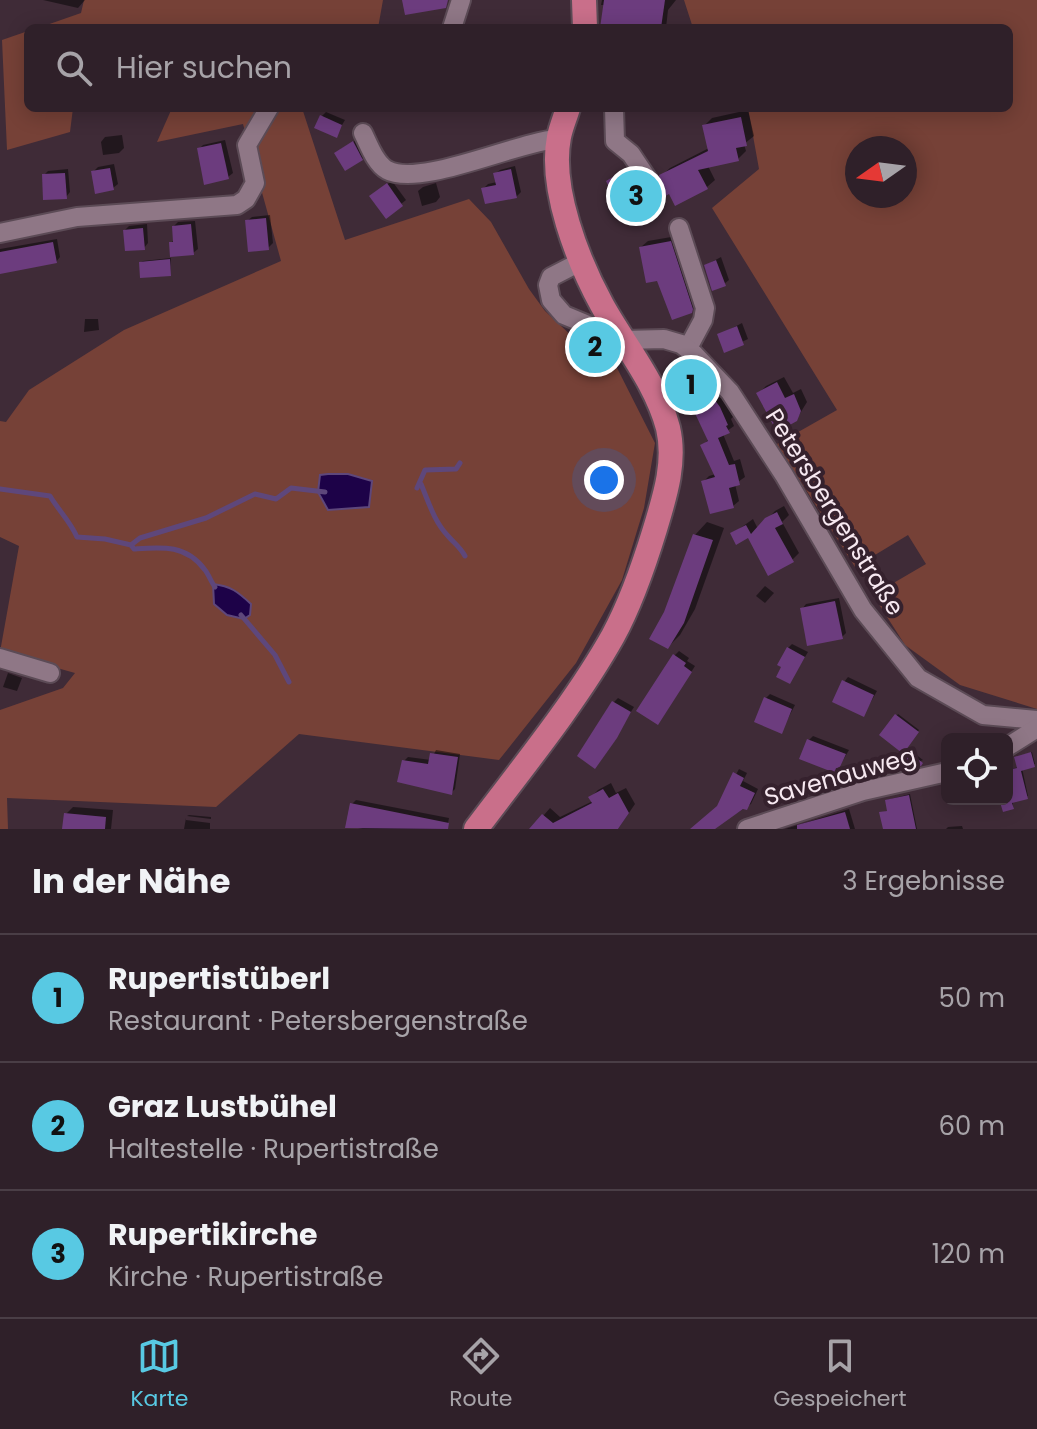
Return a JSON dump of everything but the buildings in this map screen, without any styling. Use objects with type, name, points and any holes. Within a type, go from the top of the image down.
[{"type":"main road","points":[[584,0],[585,24]]},
{"type":"main road","points":[[476,829],[563,711],[614,635],[648,550],[663,503],[670,461],[667,427],[654,392],[602,305],[582,261],[561,194],[558,139],[567,112]]},
{"type":"street","points":[[453,24],[461,0]]},
{"type":"street","points":[[0,233],[77,217],[237,205],[246,199],[255,183],[247,145],[267,112]]},
{"type":"street","points":[[614,112],[615,141],[631,154],[649,181]]},
{"type":"street","points":[[363,133],[379,164],[388,171],[402,174],[477,161],[543,140],[558,139]]},
{"type":"street","points":[[582,261],[555,274],[549,281],[551,300],[564,315],[624,340],[664,339],[688,348],[703,320],[705,308],[679,228]]},
{"type":"street","name":"Petersbergenstraße","points":[[688,348],[730,392],[784,475],[863,610],[918,678],[983,715],[1037,720]]},
{"type":"street","points":[[0,658],[50,673]]},
{"type":"street","points":[[1013,743],[1037,728]]},
{"type":"street","name":"Savenauweg","points":[[747,829],[863,791],[941,773]]},
{"type":"shaded area","points":[[84,0],[383,0],[379,24],[49,24],[81,13]]},
{"type":"shaded area","points":[[684,0],[1037,0],[1037,709],[960,685],[905,645],[873,595],[926,564],[908,535],[855,567],[777,444],[837,410],[712,208],[759,169],[749,112],[1013,112],[1013,24],[692,24]]},
{"type":"shaded area","points":[[24,32],[24,112],[72,112],[70,132],[7,150],[2,40]]},
{"type":"shaded area","points":[[170,112],[303,112],[345,240],[469,199],[491,222],[545,311],[575,339],[614,362],[655,443],[644,508],[622,580],[576,663],[499,760],[299,734],[216,807],[7,798],[8,829],[0,829],[0,710],[63,688],[75,673],[0,652],[19,546],[0,537],[0,421],[6,422],[29,390],[124,330],[281,261],[243,124],[157,142]]},
{"type":"shaded area","points":[[348,474],[372,481],[369,507],[328,510],[318,492],[320,475]]},
{"type":"shaded area","points":[[213,584],[230,588],[242,596],[251,604],[250,615],[244,619],[227,615],[214,604]]},
{"type":"waterway","points":[[417,488],[425,470],[456,469],[460,463]]},
{"type":"waterway","points":[[421,484],[439,524],[465,556]]},
{"type":"waterway","points":[[0,489],[50,496],[77,537],[131,545],[140,538],[206,518],[255,494],[276,499],[291,488],[325,492]]},
{"type":"waterway","points":[[131,545],[134,549],[163,548],[190,555],[205,570],[215,587]]},
{"type":"waterway","points":[[241,615],[275,655],[289,682]]},
{"type":"place","name":"Rupertikirche","points":[[636,196]]},
{"type":"place","name":"Graz Lustbühel","points":[[595,347]]},
{"type":"place","name":"Rupertistüberl","points":[[691,385]]}]
